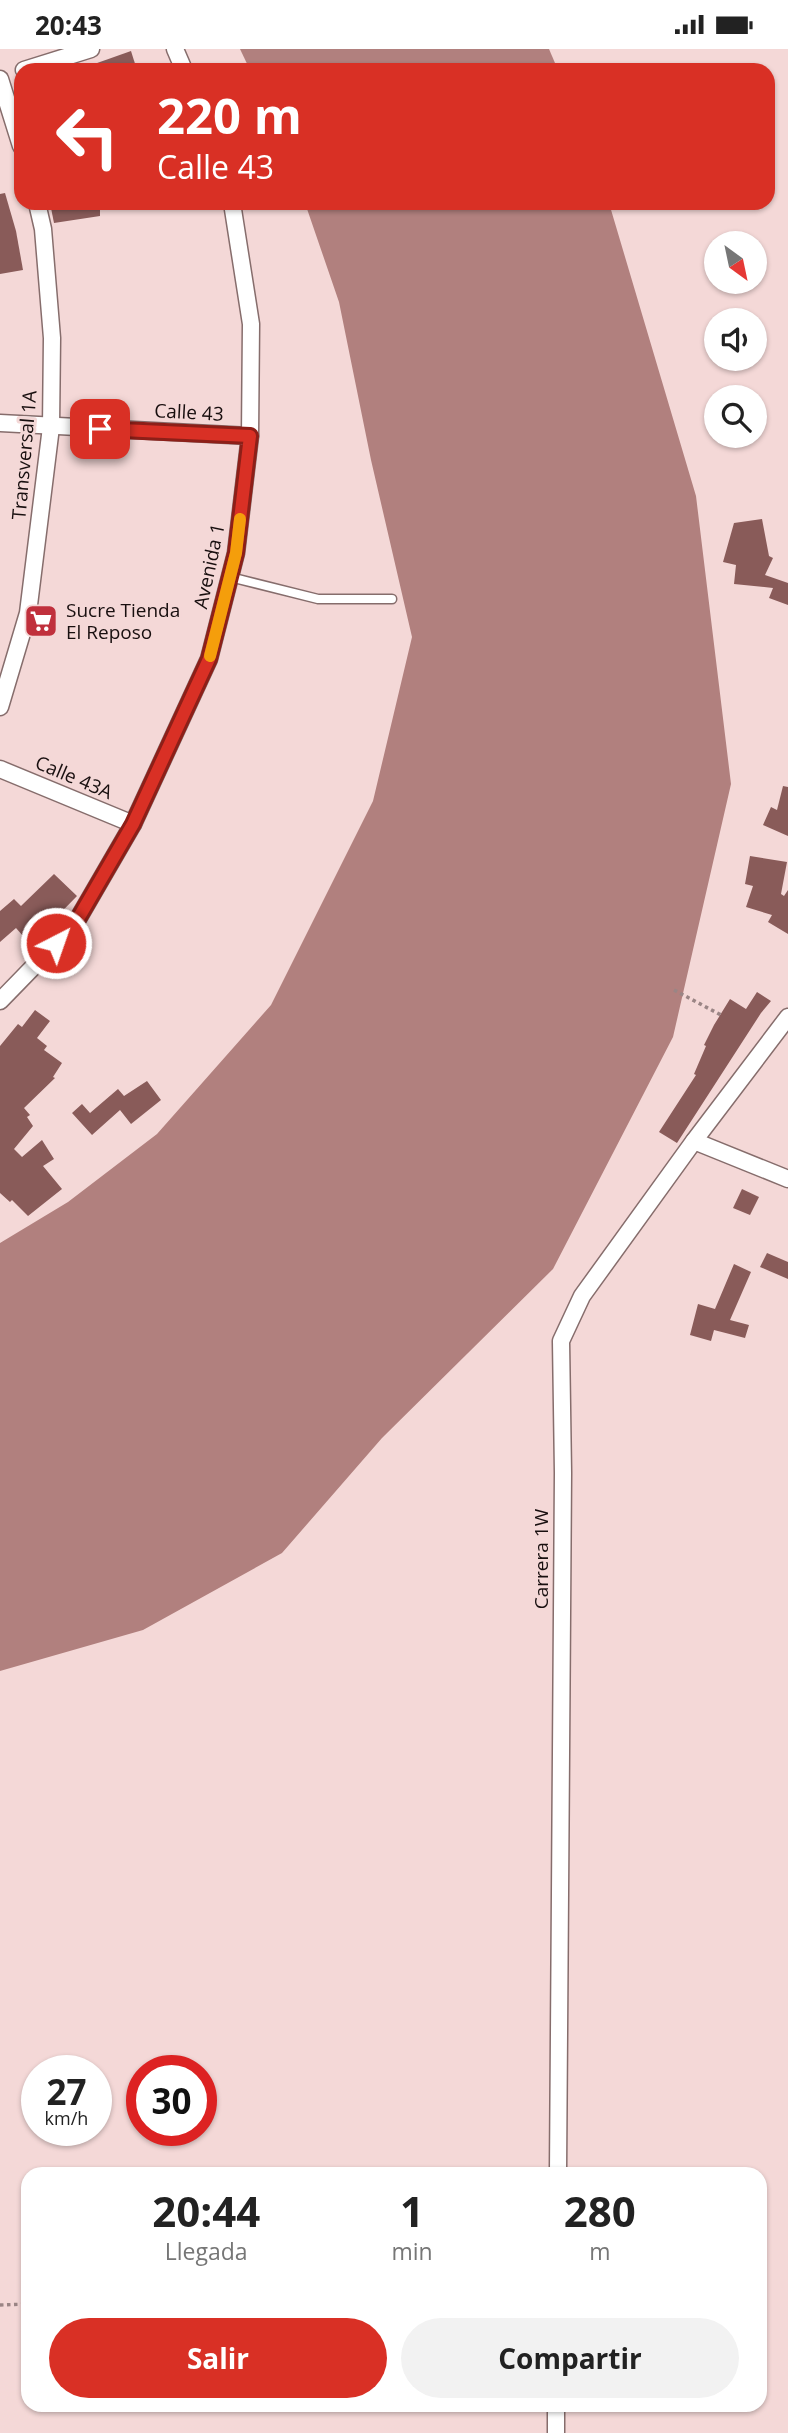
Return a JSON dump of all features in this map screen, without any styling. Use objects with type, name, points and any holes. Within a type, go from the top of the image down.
[{"type":"street","points":[[45,63],[91,49]]},
{"type":"street","points":[[0,78],[14,123]]},
{"type":"street","name":"Transversal 1A","points":[[0,707],[28,613],[51,427],[52,338],[43,229],[39,210]]},
{"type":"street","name":"Avenida 1","points":[[0,1001],[75,924],[133,824],[209,659],[236,553],[250,436],[251,324],[233,210]]},
{"type":"street","name":"Calle 43","points":[[0,423],[250,436]]},
{"type":"street","name":"Calle 43A","points":[[0,769],[133,824]]},
{"type":"street","name":"Carrera 1W","points":[[558,2167],[563,1473],[561,1341],[582,1296],[788,1017]]},
{"type":"street","points":[[694,1141],[788,1179]]},
{"type":"street","points":[[556,2412],[556,2433]]},
{"type":"lane","points":[[230,577],[318,599],[392,599]]},
{"type":"path","points":[[674,990],[721,1015]]},
{"type":"path","points":[[0,2305],[21,2304]]},
{"type":"shaded area","points":[[240,49],[549,49],[555,63],[247,63]]},
{"type":"shaded area","points":[[307,210],[611,210],[696,496],[731,784],[673,1037],[553,1269],[382,1438],[282,1553],[143,1630],[0,1671],[0,1243],[68,1202],[157,1134],[271,1005],[373,801],[412,637],[371,460],[339,302]]},
{"type":"building","points":[[131,51],[135,63],[97,63]]},
{"type":"building","points":[[5,193],[23,270],[0,274],[0,194]]},
{"type":"building","points":[[51,210],[100,210],[100,216],[54,223]]},
{"type":"building","points":[[762,519],[769,556],[773,558],[765,575],[788,583],[788,605],[769,598],[773,588],[734,584],[736,565],[723,562],[734,523]]},
{"type":"building","points":[[783,786],[788,787],[788,836],[763,825],[771,807],[777,810]]},
{"type":"building","points":[[750,856],[787,862],[781,894],[784,896],[788,890],[788,934],[768,922],[772,915],[746,907],[753,886],[745,884]]},
{"type":"building","points":[[54,874],[77,896],[30,944],[16,928],[0,942],[0,911],[14,899],[21,906]]},
{"type":"building","points":[[757,992],[771,1001],[677,1143],[659,1132],[696,1075],[694,1074],[706,1046],[704,1045],[730,999],[746,1009]]},
{"type":"building","points":[[35,1010],[50,1021],[37,1038],[47,1046],[44,1050],[62,1063],[53,1077],[55,1078],[24,1108],[30,1115],[27,1117],[33,1126],[14,1149],[22,1157],[42,1140],[54,1159],[43,1166],[62,1189],[28,1216],[12,1200],[10,1202],[0,1193],[0,1046],[18,1024],[22,1027]]},
{"type":"building","points":[[147,1081],[161,1100],[131,1124],[120,1110],[92,1135],[72,1113],[82,1104],[90,1113],[118,1089],[124,1096]]},
{"type":"building","points":[[742,1189],[759,1197],[750,1215],[733,1208]]},
{"type":"building","points":[[767,1253],[788,1262],[788,1279],[760,1267]]},
{"type":"building","points":[[734,1264],[751,1272],[730,1320],[749,1325],[745,1338],[714,1330],[711,1341],[690,1335],[698,1304],[715,1309]]},
{"type":"slow traffic","points":[[210,656],[236,553],[240,519]]},
{"type":"place","name":"Sucre Tienda El Reposo","points":[[41,621]]},
{"type":"route","points":[[56,943],[75,924],[133,824],[209,659],[236,553],[250,436],[100,429]]}]
